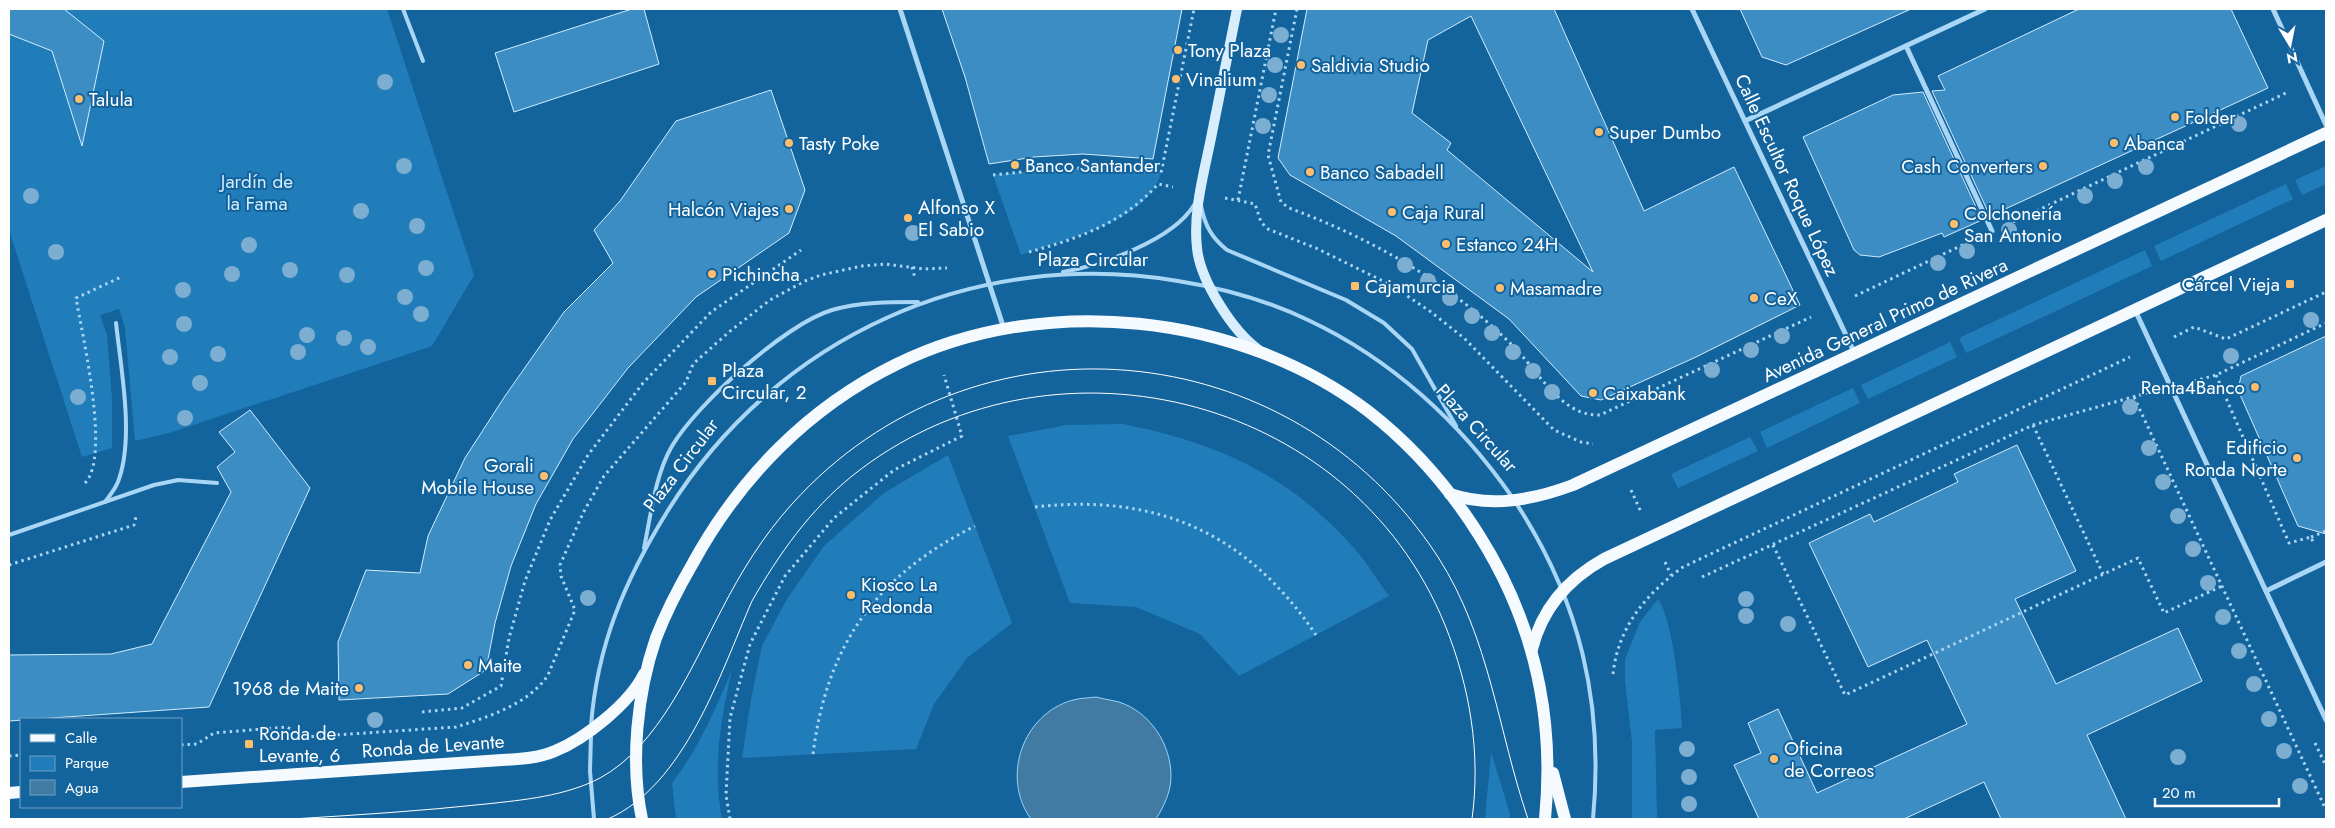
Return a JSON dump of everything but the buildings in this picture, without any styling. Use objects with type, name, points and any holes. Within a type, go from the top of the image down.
[{"type":"main road","points":[[1237,9],[1200,193],[1196,227],[1197,251],[1202,270],[1239,330],[1264,354]]},
{"type":"main road","name":"Avenida General Primo de Rivera","points":[[1450,494],[1477,501],[1514,500],[1551,494],[1618,465],[2326,133]]},
{"type":"main road","points":[[1532,650],[1541,621],[1563,591],[1591,566],[1652,535],[2326,220]]},
{"type":"main road","points":[[642,819],[637,769],[638,730],[644,687],[655,641],[673,598],[696,556],[722,515],[751,477],[782,443],[820,412],[858,386],[896,364],[929,350],[1005,329],[1054,322],[1102,321],[1149,324],[1196,332],[1286,362],[1327,384],[1368,411],[1402,440],[1450,494],[1490,553],[1512,595],[1532,650],[1541,686],[1548,751],[1549,782],[1545,819]]},
{"type":"main road","name":"Ronda de Levante","points":[[182,782],[526,758],[554,751],[578,739],[620,704],[633,690],[650,663]]},
{"type":"main road","points":[[1548,751],[1565,819]]},
{"type":"street","points":[[900,9],[1005,329]]},
{"type":"street","name":"Calle Escultor Roque López","points":[[1692,9],[1855,354]]},
{"type":"street","points":[[1745,121],[1985,9]]},
{"type":"street","points":[[2273,9],[2326,125]]},
{"type":"street","points":[[1906,46],[1992,232]]},
{"type":"street","points":[[2135,309],[2326,720]]},
{"type":"street","points":[[2266,591],[2324,563]]},
{"type":"lane","points":[[404,9],[423,61]]},
{"type":"lane","points":[[1051,274],[1104,262],[1152,240],[1191,211],[1200,193]]},
{"type":"lane","points":[[1200,193],[1206,226],[1216,242],[1227,250],[1346,300],[1372,314],[1399,335],[1412,349],[1458,430]]},
{"type":"lane","name":"Plaza Circular","points":[[594,819],[590,771],[591,729],[596,678],[610,626],[630,577],[682,488],[714,446],[750,409],[790,374],[875,322],[922,303],[990,283],[1051,274],[1103,274],[1145,276],[1211,286],[1297,315],[1344,339],[1396,373],[1458,430],[1514,500],[1550,562],[1574,620],[1584,656],[1596,729],[1596,784],[1593,819]]},
{"type":"lane","points":[[644,553],[661,472],[672,447],[688,424],[726,384],[770,347],[815,317],[831,310],[864,304],[922,303]]},
{"type":"lane","points":[[105,502],[119,480],[124,456],[126,414],[116,323]]},
{"type":"lane","points":[[9,535],[142,488],[178,480],[218,483]]},
{"type":"path","points":[[994,175],[1085,168],[1161,173],[1194,9]]},
{"type":"path","points":[[1238,200],[1276,9]]},
{"type":"path","points":[[1297,9],[1268,156],[1281,202],[1289,208],[1360,236],[1442,285],[1494,327],[1525,358],[1559,398],[1573,408],[1590,416],[1600,415],[1622,405]]},
{"type":"path","points":[[182,745],[197,744],[214,733],[287,727],[305,737],[456,727],[478,720],[514,703],[531,692],[548,675],[576,610],[561,576],[560,565],[583,513],[604,476],[686,382],[693,364],[729,332],[770,300],[821,275],[862,266],[885,264],[924,269],[984,263],[1063,242],[1106,225],[1132,209],[1158,184],[1255,204],[1261,222],[1268,229],[1318,249],[1374,275],[1431,312],[1478,350],[1554,430],[1581,442],[1608,448],[1672,575]]},
{"type":"path","points":[[422,712],[462,708],[501,686],[509,638],[525,580],[550,520],[588,455],[643,382],[711,312],[801,250]]},
{"type":"path","points":[[80,487],[87,480],[96,452],[96,427],[76,298],[121,277]]},
{"type":"path","points":[[1612,681],[1617,652],[1628,624],[1644,601],[1683,567],[2194,327],[2226,339],[2326,292]]},
{"type":"path","points":[[1702,577],[2034,425],[2216,375],[2326,323]]},
{"type":"path","points":[[2216,375],[2289,543],[2311,537],[2326,530]]},
{"type":"path","points":[[2134,397],[2326,810]]},
{"type":"path","points":[[2034,425],[2103,574]]},
{"type":"path","points":[[730,819],[726,795],[730,718],[750,644],[785,576],[834,518],[871,488],[894,470],[962,436]]},
{"type":"path","points":[[1035,507],[1071,503],[1108,504],[1144,510],[1179,520],[1212,535],[1243,555],[1264,572],[1296,605],[1316,635]]},
{"type":"path","points":[[9,565],[134,525]]},
{"type":"path","points":[[813,754],[818,718],[828,683],[843,649],[862,618],[885,589],[912,564],[942,542],[975,526]]},
{"type":"path","points":[[2311,537],[2324,563]]},
{"type":"path","points":[[1773,545],[1845,695],[2138,558],[2164,613],[2222,586]]},
{"type":"green space","name":"Jardín de la Fama","points":[[9,9],[387,9],[474,275],[432,346],[169,433],[135,441],[125,328],[119,309],[100,315],[107,335],[112,399],[112,448],[82,457],[9,230]]},
{"type":"green space","points":[[2326,166],[2326,184],[2302,195],[2295,180]]},
{"type":"green space","points":[[1085,168],[1161,173],[1153,190],[1139,205],[1122,217],[1102,227],[1021,255],[993,175]]},
{"type":"green space","points":[[2286,184],[2293,199],[2161,261],[2154,246]]},
{"type":"green space","points":[[2145,250],[2152,266],[1966,353],[1959,338]]},
{"type":"green space","points":[[1950,342],[1957,357],[1868,399],[1861,385]]},
{"type":"green space","points":[[1853,388],[1860,403],[1767,448],[1760,432]]},
{"type":"green space","points":[[1123,424],[1189,441],[1220,452],[1249,465],[1276,481],[1303,500],[1328,522],[1358,553],[1389,596],[1239,676],[1200,634],[1136,607],[1070,603],[1008,436],[1067,425]]},
{"type":"green space","points":[[1750,437],[1758,451],[1678,488],[1671,474]]},
{"type":"green space","points":[[948,455],[1012,623],[967,658],[934,704],[916,749],[742,758],[751,699],[762,646],[787,599],[824,546],[884,493]]},
{"type":"green space","points":[[1658,599],[1668,624],[1672,641],[1682,728],[1655,730],[1657,819],[1632,819],[1632,742],[1625,681],[1625,659],[1640,622]]},
{"type":"green space","points":[[732,670],[724,706],[719,744],[718,782],[722,819],[676,819],[672,783],[682,770],[713,714]]},
{"type":"green space","points":[[1491,752],[1510,814],[1509,819],[1485,819]]},
{"type":"water","points":[[1096,697],[1119,702],[1140,713],[1149,721],[1163,741],[1170,764],[1171,782],[1162,809],[1156,819],[1031,819],[1022,803],[1018,785],[1018,767],[1022,749],[1029,733],[1055,707],[1073,700]]},
{"type":"tram line","points":[[292,819],[413,811],[515,801],[559,793],[600,778],[621,764],[640,746],[657,725],[686,679],[737,581],[772,529],[792,504],[866,439],[949,396],[1037,373],[1128,370],[1217,388],[1300,425],[1375,482],[1438,557],[1456,588],[1481,652],[1528,819]]},
{"type":"tram line","points":[[608,819],[635,803],[658,781],[679,754],[697,725],[713,693],[752,601],[762,584],[784,550],[809,518],[822,503],[852,476],[930,428],[1014,401],[1100,393],[1186,405],[1267,434],[1340,481],[1400,545],[1445,625],[1461,672],[1467,696],[1474,745],[1475,770],[1472,819]]},
{"type":"place","name":"Tony Plaza","points":[[1178,50]]},
{"type":"place","name":"Saldivia Studio","points":[[1301,65]]},
{"type":"place","name":"Vinalium","points":[[1176,79]]},
{"type":"place","name":"Talula","points":[[79,99]]},
{"type":"place","name":"Folder","points":[[2175,117]]},
{"type":"place","name":"Super Dumbo","points":[[1599,132]]},
{"type":"place","name":"Tasty Poke","points":[[789,143]]},
{"type":"place","name":"Abanca","points":[[2114,143]]},
{"type":"place","name":"Banco Santander","points":[[1015,165]]},
{"type":"place","name":"Cash Converters","points":[[2043,166]]},
{"type":"place","name":"Banco Sabadell","points":[[1310,172]]},
{"type":"place","name":"Halcón Viajes","points":[[789,209]]},
{"type":"place","name":"Caja Rural","points":[[1392,212]]},
{"type":"place","name":"Alfonso X El Sabio","points":[[908,218]]},
{"type":"place","name":"Colchonería San Antonio","points":[[1954,224]]},
{"type":"place","name":"Estanco 24H","points":[[1446,244]]},
{"type":"place","name":"Pichincha","points":[[712,274]]},
{"type":"place","name":"Cárcel Vieja","points":[[2290,284]]},
{"type":"place","name":"Cajamurcia","points":[[1355,286]]},
{"type":"place","name":"Masamadre","points":[[1500,288]]},
{"type":"place","name":"CeX","points":[[1754,298]]},
{"type":"place","name":"Plaza Circular, 2","points":[[712,381]]},
{"type":"place","name":"Renta4Banco","points":[[2255,387]]},
{"type":"place","name":"Caixabank","points":[[1593,393]]},
{"type":"place","name":"Edificio Ronda Norte","points":[[2297,458]]},
{"type":"place","name":"Gorali Mobile House","points":[[544,476]]},
{"type":"place","name":"Kiosco La Redonda","points":[[851,595]]},
{"type":"place","name":"Maite","points":[[468,665]]},
{"type":"place","name":"1968 de Maite","points":[[359,688]]},
{"type":"place","name":"Ronda de Levante, 6","points":[[249,744]]},
{"type":"place","name":"Oficina de Correos","points":[[1774,759]]}]
